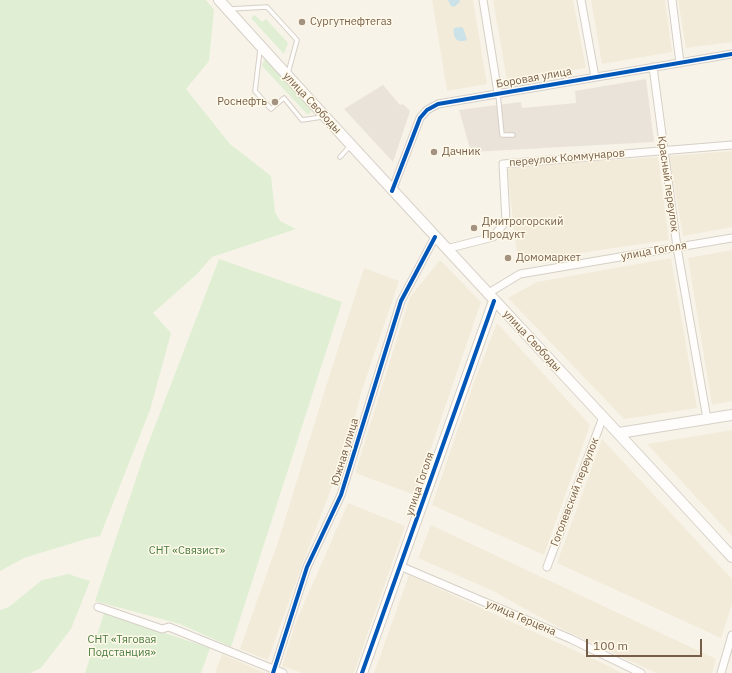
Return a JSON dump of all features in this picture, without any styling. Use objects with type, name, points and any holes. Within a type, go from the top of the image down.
[{"type":"main road","name":"улица Свободы","points":[[219,0],[392,191],[619,433],[732,557]]},
{"type":"main road","name":"улица Гоголя","points":[[362,673],[400,566],[491,297]]},
{"type":"main road","points":[[619,433],[732,415]]},
{"type":"street","points":[[483,0],[498,93]]},
{"type":"street","points":[[582,0],[595,77]]},
{"type":"street","points":[[672,0],[680,63]]},
{"type":"street","name":"Боровая улица","points":[[392,191],[420,118],[427,110],[438,104],[732,54]]},
{"type":"street","name":"Красный переулок","points":[[653,68],[677,247],[707,419]]},
{"type":"street","name":"переулок Коммунаров","points":[[446,249],[493,237],[506,221],[503,164],[732,145]]},
{"type":"street","name":"Южная улица","points":[[274,671],[307,567],[342,495],[401,301],[435,237]]},
{"type":"street","name":"улица Гоголя","points":[[491,297],[520,274],[732,238]]},
{"type":"street","name":"Гоголевский переулок","points":[[547,567],[603,417]]},
{"type":"street","name":"улица Герцена","points":[[400,566],[571,639],[641,673]]},
{"type":"street","points":[[98,607],[162,629],[169,627],[274,671],[283,673]]},
{"type":"street","points":[[721,673],[732,634]]},
{"type":"lane","points":[[227,9],[267,7],[297,40],[287,76]]},
{"type":"lane","points":[[261,47],[255,91],[271,109],[284,98],[302,120],[325,117]]},
{"type":"lane","points":[[498,93],[502,135],[513,135]]},
{"type":"lane","points":[[340,157],[351,145]]},
{"type":"shaded area","points":[[432,0],[473,0],[487,84],[447,91]]},
{"type":"shaded area","points":[[493,0],[573,0],[586,68],[507,81]]},
{"type":"shaded area","points":[[591,0],[665,0],[672,52],[602,64]]},
{"type":"shaded area","points":[[678,0],[732,0],[732,42],[686,48]]},
{"type":"shaded area","points":[[646,79],[654,142],[471,152],[459,110],[521,102],[522,108],[576,103],[575,91]]},
{"type":"shaded area","points":[[383,85],[400,105],[403,104],[410,111],[393,162],[344,109]]},
{"type":"shaded area","points":[[732,151],[732,227],[683,236],[669,156]]},
{"type":"shaded area","points":[[658,157],[669,240],[518,262],[507,169],[563,163]]},
{"type":"shaded area","points":[[732,250],[732,401],[712,405],[688,258]]},
{"type":"shaded area","points":[[671,258],[697,408],[624,419],[508,298],[537,282]]},
{"type":"shaded area","points":[[440,260],[481,302],[415,495],[355,473],[410,297]]},
{"type":"shaded area","points":[[364,268],[399,281],[361,393],[349,441],[268,660],[240,649],[279,539]]},
{"type":"shaded area","points":[[497,323],[590,425],[544,555],[432,505],[475,379]]},
{"type":"shaded area","points":[[732,430],[732,536],[647,444]]},
{"type":"shaded area","points":[[602,439],[732,579],[732,604],[721,638],[557,563]]},
{"type":"shaded area","points":[[348,503],[405,526],[354,673],[302,673],[282,666],[296,622]]},
{"type":"shaded area","points":[[431,525],[716,659],[712,673],[656,673],[560,628],[493,591],[418,558]]},
{"type":"shaded area","points":[[409,575],[600,662],[622,673],[374,673]]},
{"type":"shaded area","points":[[222,654],[265,673],[215,673]]},
{"type":"green space","points":[[0,0],[206,0],[214,10],[209,61],[186,89],[230,144],[271,176],[275,212],[280,221],[296,229],[212,257],[197,274],[153,313],[171,333],[150,410],[100,536],[24,558],[0,571]]},
{"type":"green space","points":[[255,15],[262,22],[266,19],[288,43],[284,54],[251,18]]},
{"type":"green space","points":[[267,59],[313,107],[309,114],[307,114],[262,66],[264,60]]},
{"type":"green space","name":"СНТ «Связист»","points":[[219,259],[342,302],[231,647],[180,624],[95,601],[145,452]]},
{"type":"green space","points":[[68,574],[90,581],[71,629],[41,668],[30,673],[0,673],[0,610],[9,607],[42,580]]},
{"type":"green space","name":"СНТ «Тяговая Подстанция»","points":[[104,613],[210,648],[201,673],[85,673]]},
{"type":"water","points":[[448,0],[460,0],[454,7],[451,6]]},
{"type":"water","points":[[462,27],[467,40],[460,41],[455,37],[454,28]]},
{"type":"cycle path","points":[[392,191],[420,118],[427,110],[438,104],[732,54]]},
{"type":"cycle path","points":[[273,673],[307,567],[341,495],[401,301],[435,237]]},
{"type":"cycle path","points":[[362,673],[494,301]]},
{"type":"place","name":"Сургутнефтегаз","points":[[302,22]]},
{"type":"place","name":"Роснефть","points":[[275,102]]},
{"type":"place","name":"Дачник","points":[[434,152]]},
{"type":"place","name":"Дмитрогорский Продукт","points":[[474,228]]},
{"type":"place","name":"Домомаркет","points":[[508,258]]}]
